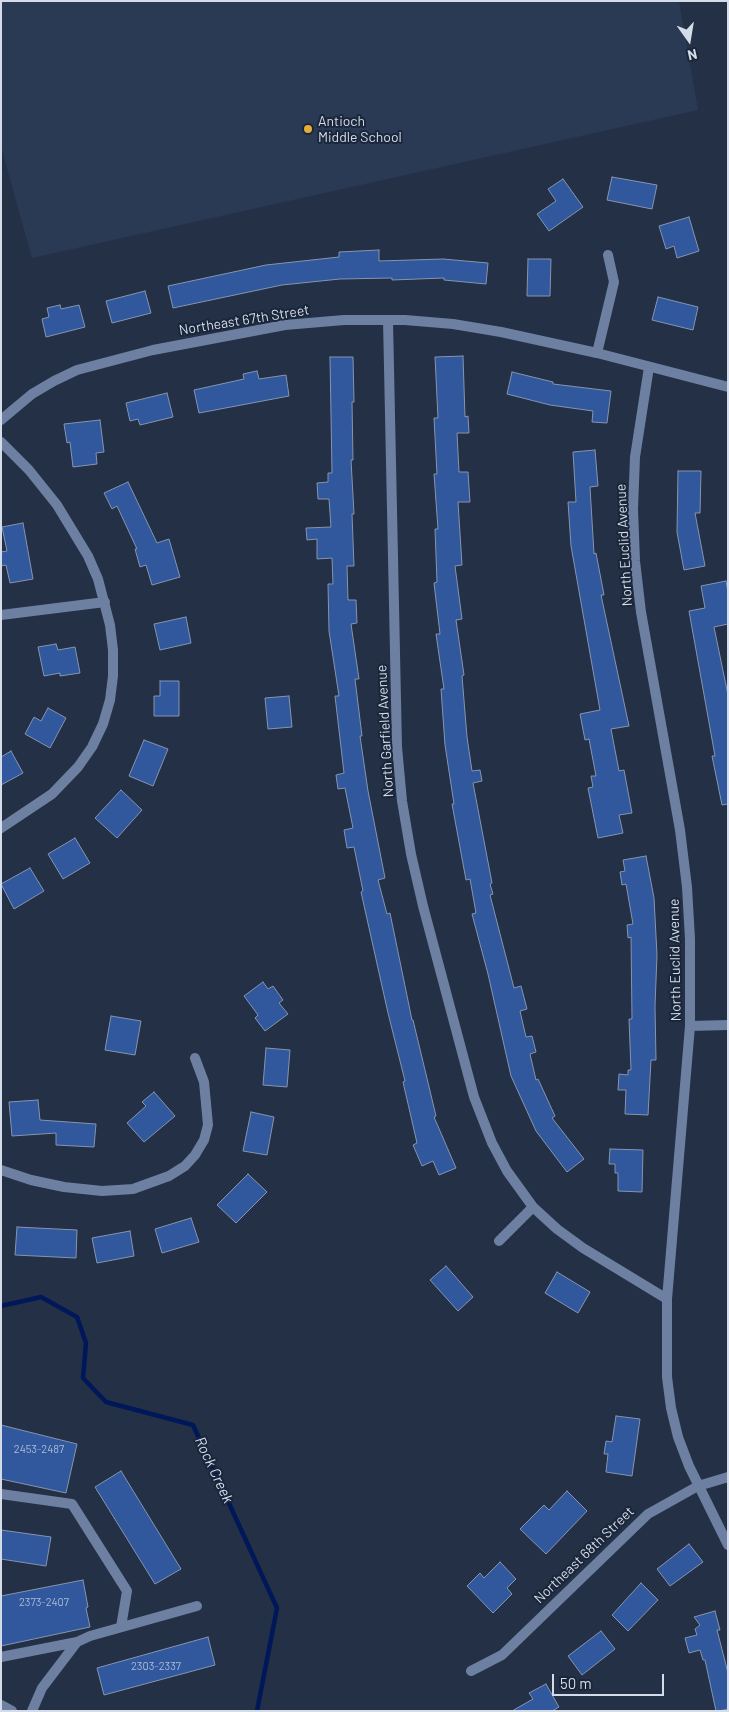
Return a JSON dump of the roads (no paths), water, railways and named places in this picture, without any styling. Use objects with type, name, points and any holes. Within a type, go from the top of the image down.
[{"type":"street","points":[[597,353],[614,282],[608,255]]},
{"type":"street","name":"Northeast 67th Street","points":[[1,420],[32,394],[76,370],[153,350],[285,325],[344,320],[388,320],[453,324],[501,332],[597,353],[728,388]]},
{"type":"street","name":"North Garfield Avenue","points":[[388,320],[397,747],[411,854],[474,1097],[492,1143],[507,1172],[533,1207],[583,1248],[667,1300]]},
{"type":"street","name":"North Euclid Avenue","points":[[649,367],[635,457],[633,509],[635,561],[641,612],[678,820],[687,887],[690,939],[690,1026],[667,1300],[667,1369],[671,1408],[678,1437],[698,1486],[728,1545]]},
{"type":"street","points":[[1,442],[29,470],[57,505],[88,556],[105,602],[113,650],[113,676],[110,700],[103,724],[92,746],[70,777],[52,794],[1,828]]},
{"type":"street","points":[[1,615],[105,602]]},
{"type":"street","points":[[690,1026],[728,1025]]},
{"type":"street","points":[[1,1170],[31,1180],[64,1187],[114,1191],[133,1189],[169,1176],[185,1166],[195,1155],[204,1140],[208,1124],[204,1082],[195,1058]]},
{"type":"street","points":[[499,1241],[533,1207]]},
{"type":"street","name":"Northeast 68th Street","points":[[471,1671],[502,1655],[648,1514],[698,1486],[728,1477]]},
{"type":"street","points":[[1,1494],[72,1504],[127,1591],[121,1627]]},
{"type":"street","points":[[1,1657],[77,1642],[90,1636],[197,1606]]},
{"type":"street","points":[[32,1711],[42,1688],[77,1642]]},
{"type":"street","points":[[1,1705],[12,1711]]},
{"type":"waterway","name":"Rock Creek","points":[[1,1306],[41,1297],[77,1317],[86,1343],[83,1378],[106,1402],[193,1425],[277,1608],[257,1711]]},
{"type":"place","name":"Antioch Middle School","points":[[308,129]]}]
